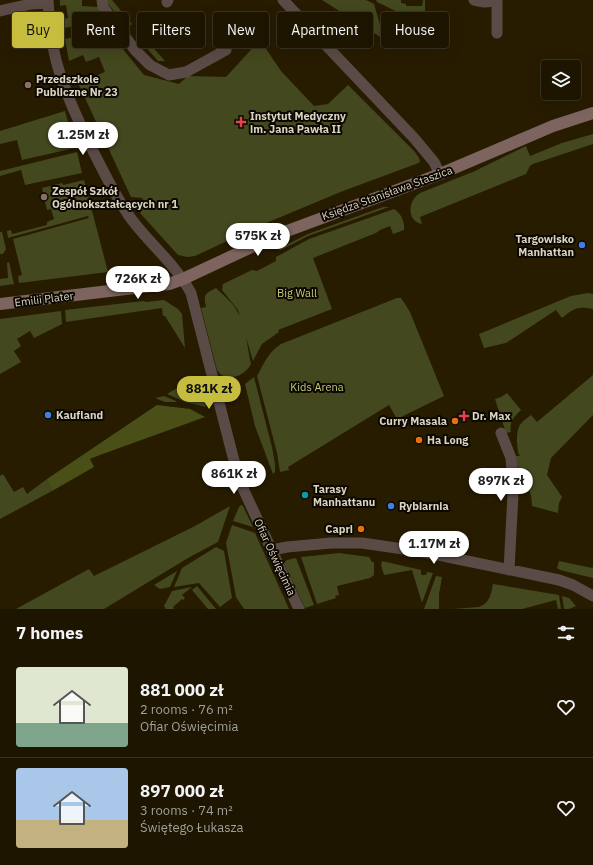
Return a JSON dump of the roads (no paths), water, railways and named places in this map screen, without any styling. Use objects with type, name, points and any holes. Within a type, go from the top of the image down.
[{"type":"street","points":[[102,0],[103,7],[135,50],[150,64],[169,75],[186,72],[226,50]]},
{"type":"street","points":[[283,0],[414,138],[435,164],[440,174]]},
{"type":"street","points":[[474,0],[484,2],[497,1],[497,33]]},
{"type":"street","points":[[0,11],[48,2]]},
{"type":"street","name":"Ofiar Oświęcimia","points":[[48,2],[59,70],[80,122],[104,173],[130,217],[183,280],[191,293],[236,468],[246,496],[299,609]]},
{"type":"street","name":"Księdza Stanisława Staszica","points":[[183,280],[279,234],[440,174],[552,126],[593,113]]},
{"type":"street","name":"Emilii Plater","points":[[0,304],[169,284],[183,280]]},
{"type":"street","points":[[502,433],[511,458],[512,470],[513,494],[509,570]]},
{"type":"street","points":[[272,550],[327,543],[362,543],[424,552],[563,581],[593,596]]},
{"type":"place","name":"Przedszkole Publiczne Nr 23","points":[[28,85]]},
{"type":"place","name":"Instytut Medyczny im. Jana Pawła II","points":[[241,122]]},
{"type":"place","name":"Zespół Szkół Ogólnokształcących nr 1","points":[[44,197]]},
{"type":"place","name":"Targowisko Manhattan","points":[[582,245]]},
{"type":"place","name":"Kaufland","points":[[48,415]]},
{"type":"place","name":"Dr. Max","points":[[464,416]]},
{"type":"place","name":"Curry Masala","points":[[455,421]]},
{"type":"place","name":"Ha Long","points":[[419,440]]},
{"type":"place","name":"Tarasy Manhattanu","points":[[305,495]]},
{"type":"place","name":"Rybiarnia","points":[[391,506]]},
{"type":"place","name":"Capri","points":[[361,529]]},
{"type":"park label","name":"Big Wall","points":[[297,293]]},
{"type":"park label","name":"Kids Arena","points":[[317,387]]}]
